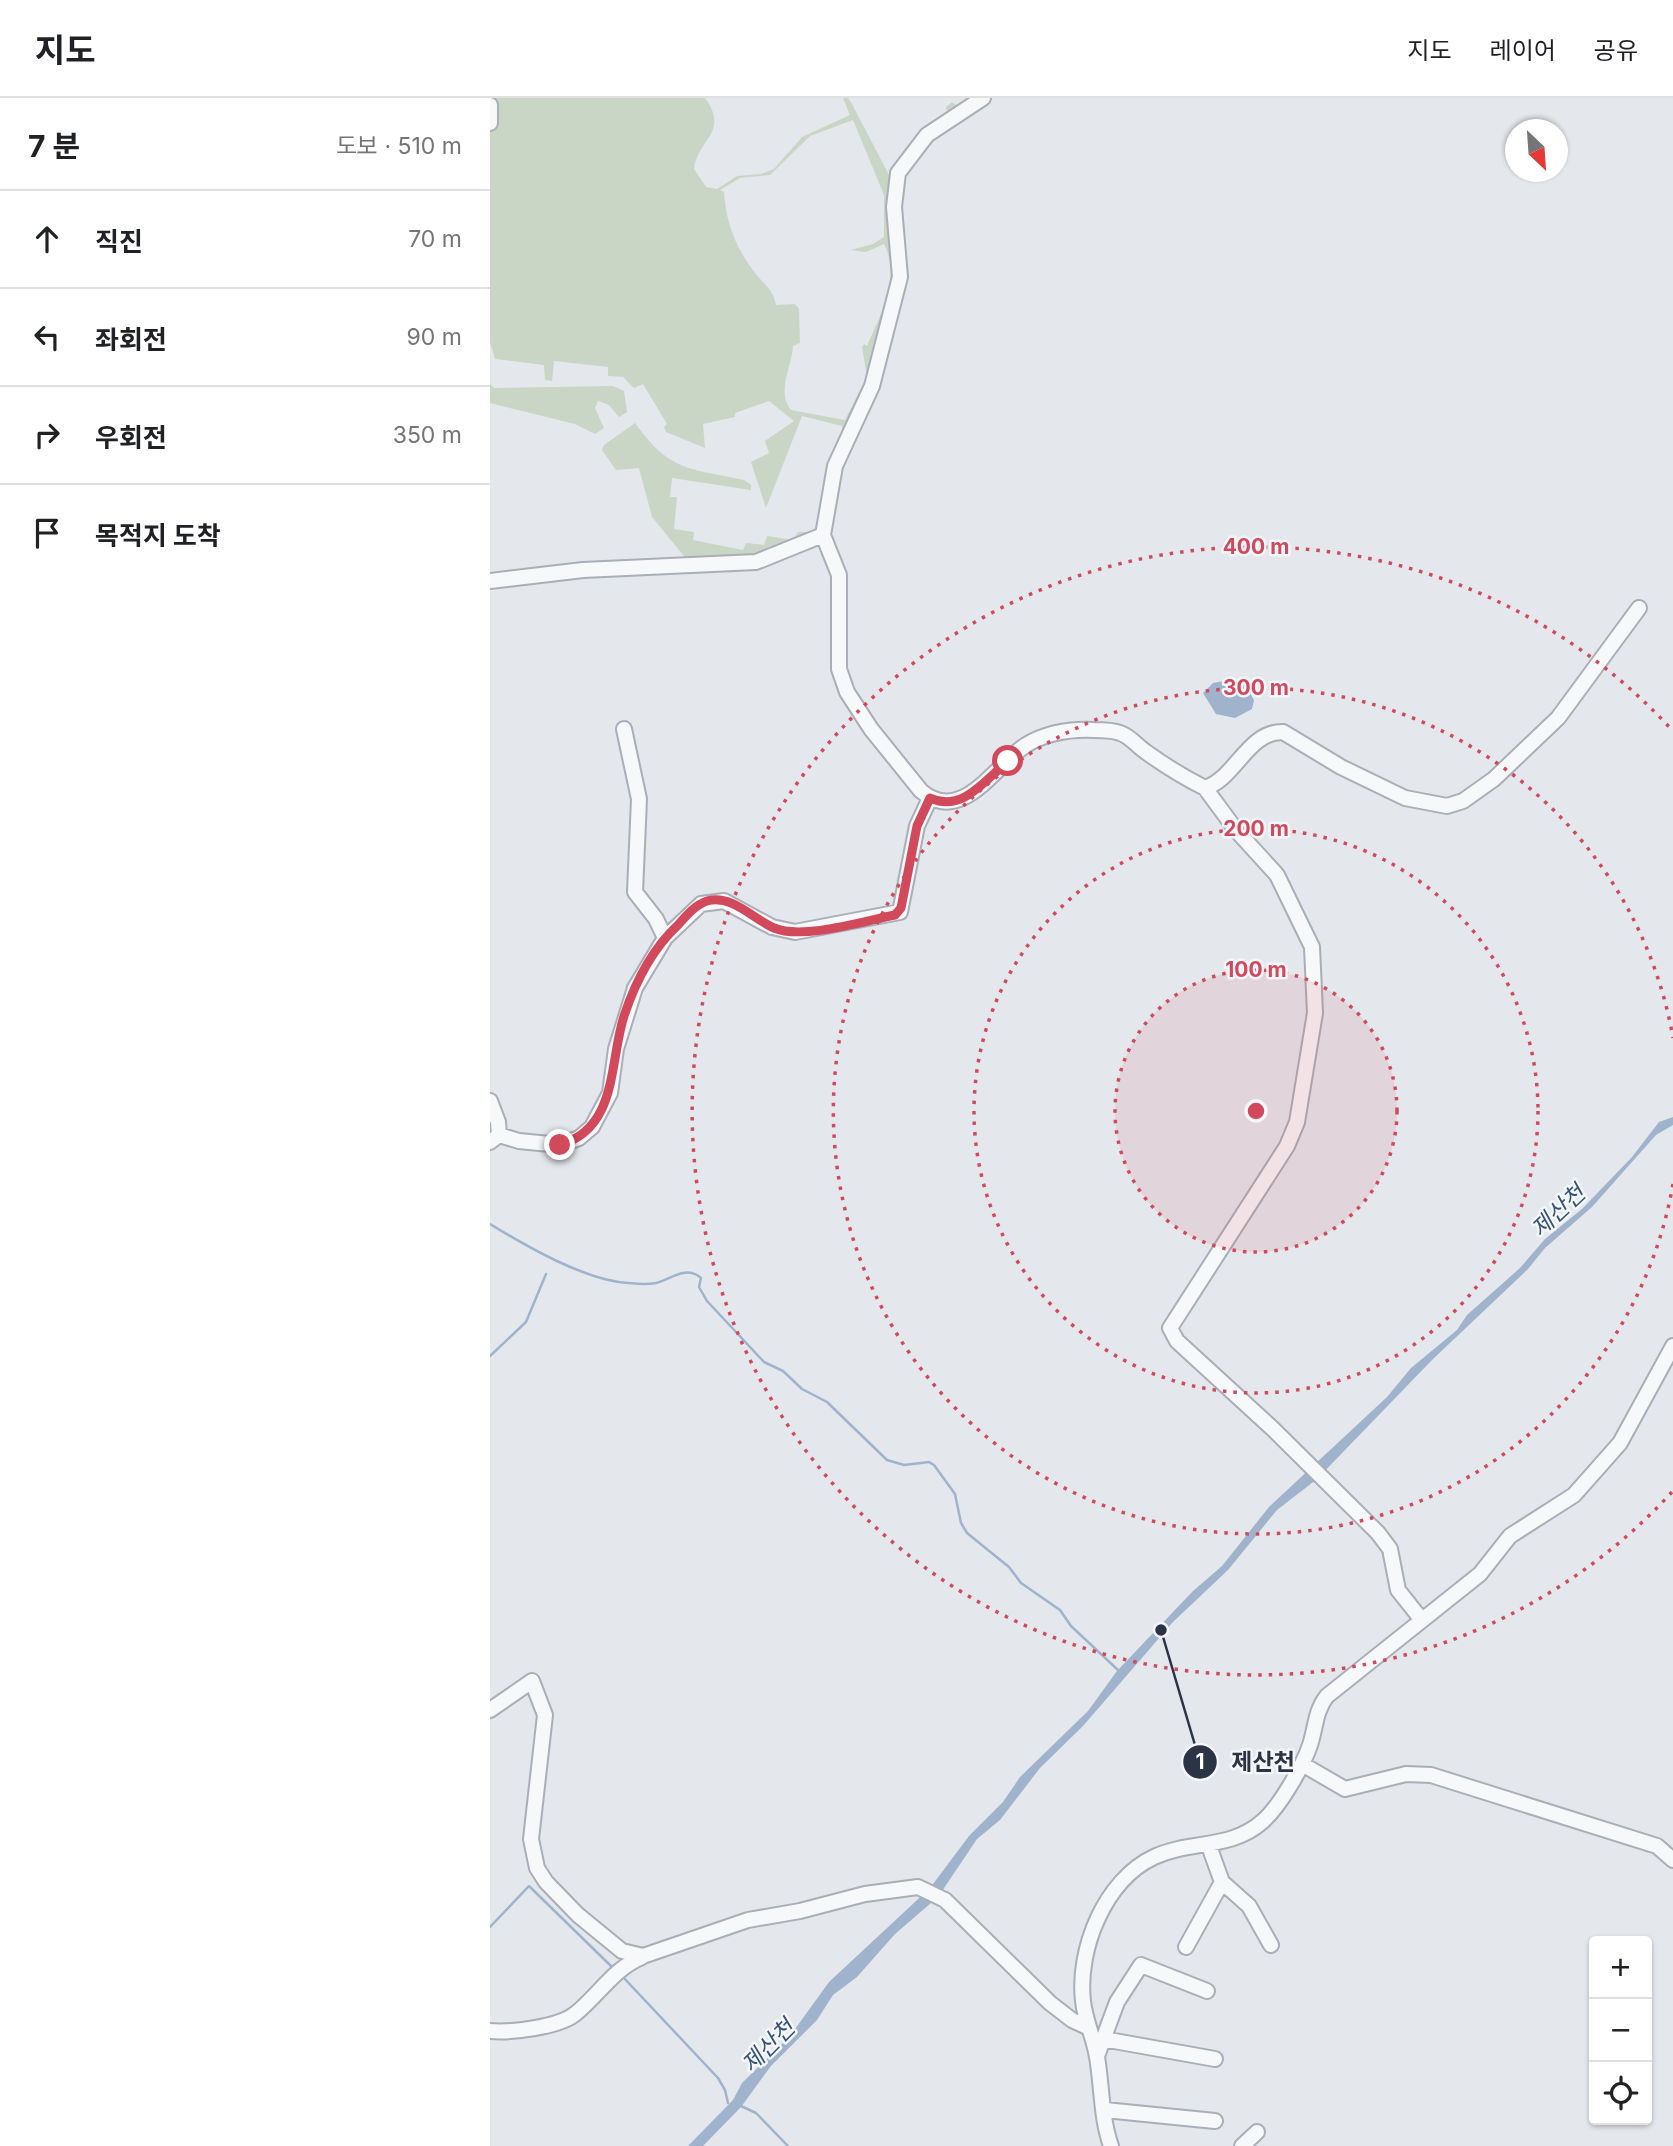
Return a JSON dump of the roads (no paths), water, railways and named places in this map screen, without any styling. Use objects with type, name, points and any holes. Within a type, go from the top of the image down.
[{"type":"street","points":[[983,98],[927,135],[898,173],[894,200],[901,268],[898,285],[872,386],[835,467],[823,534],[839,575],[839,669],[846,692],[871,729],[930,798],[945,803],[966,797],[1026,746],[1045,737],[1083,730],[1117,731],[1148,754],[1205,788],[1231,823],[1277,875],[1304,929],[1313,954],[1315,1013],[1297,1122],[1287,1146],[1170,1328],[1177,1341],[1308,1463],[1387,1544],[1398,1590],[1421,1619]]},
{"type":"street","points":[[490,105],[490,123]]},
{"type":"street","points":[[490,581],[583,570],[756,562],[823,534]]},
{"type":"street","points":[[1205,788],[1222,778],[1261,739],[1275,732],[1283,732],[1341,767],[1405,798],[1447,806],[1463,801],[1494,779],[1558,718],[1602,654],[1639,608]]},
{"type":"street","points":[[624,729],[639,799],[635,892],[656,919],[665,937]]},
{"type":"street","points":[[490,1101],[498,1122],[494,1139],[560,1145],[579,1138],[592,1127],[610,1093],[612,1064],[629,1001],[665,937],[693,909],[708,901],[724,901],[772,927],[795,932],[895,915],[901,908],[917,826],[930,798]]},
{"type":"street","points":[[1111,2146],[1097,2056],[1087,2027],[1082,1992],[1083,1965],[1097,1923],[1115,1891],[1133,1871],[1157,1856],[1182,1848],[1209,1846],[1242,1835],[1264,1821],[1302,1764],[1310,1746],[1316,1717],[1327,1696],[1480,1574],[1517,1530],[1574,1494],[1620,1443],[1673,1346]]},
{"type":"street","points":[[490,1710],[532,1681],[536,1687],[545,1715],[531,1839],[537,1868],[546,1882],[578,1915],[622,1951],[643,1956]]},
{"type":"street","points":[[1302,1764],[1345,1789],[1406,1774],[1431,1775],[1657,1846],[1673,1860]]},
{"type":"street","points":[[1209,1846],[1222,1882],[1249,1906],[1271,1945]]},
{"type":"street","points":[[1186,1947],[1222,1882]]},
{"type":"street","points":[[490,2031],[518,2030],[570,2017],[624,1966],[643,1956],[748,1920],[909,1886],[928,1890],[945,1900],[1050,2003],[1072,2020],[1087,2027]]},
{"type":"street","points":[[1097,2056],[1117,2001],[1141,1965],[1207,1991]]},
{"type":"street","points":[[1103,2039],[1215,2059]]},
{"type":"street","points":[[1105,2110],[1215,2121]]},
{"type":"street","points":[[1242,2146],[1257,2132]]},
{"type":"water","points":[[1229,680],[1245,684],[1254,700],[1252,709],[1235,718],[1216,714],[1203,693],[1213,683]]},
{"type":"water","points":[[1673,1117],[1673,1125],[1656,1135],[1592,1207],[1545,1248],[1528,1269],[1432,1360],[1317,1479],[1277,1510],[1228,1570],[1173,1622],[1083,1726],[1040,1768],[1000,1820],[977,1839],[938,1897],[895,1934],[857,1977],[833,1995],[817,2020],[771,2066],[741,2107],[703,2146],[688,2146],[733,2100],[742,2083],[790,2036],[829,1982],[930,1888],[969,1836],[1003,1802],[1020,1777],[1088,1711],[1117,1671],[1193,1591],[1222,1566],[1269,1507],[1387,1397],[1411,1368],[1457,1330],[1467,1315],[1520,1268],[1545,1239],[1582,1209],[1632,1157],[1659,1122]]},
{"type":"waterway","points":[[490,1224],[557,1261],[612,1281],[653,1284],[684,1273],[695,1274],[701,1278],[699,1287],[707,1301],[764,1362],[783,1371],[802,1389],[827,1402],[887,1460],[904,1465],[929,1462],[934,1465],[955,1494],[961,1523],[967,1533],[1009,1567],[1021,1583],[1060,1610],[1071,1626],[1118,1670]]},
{"type":"waterway","points":[[490,1356],[526,1322],[546,1274]]},
{"type":"waterway","points":[[490,1927],[529,1886],[612,1967]]},
{"type":"waterway","points":[[623,1977],[718,2078],[728,2103]]},
{"type":"waterway","points":[[741,2106],[756,2113],[788,2146]]},
{"type":"place","name":"제산천","points":[[1161,1630]]}]
